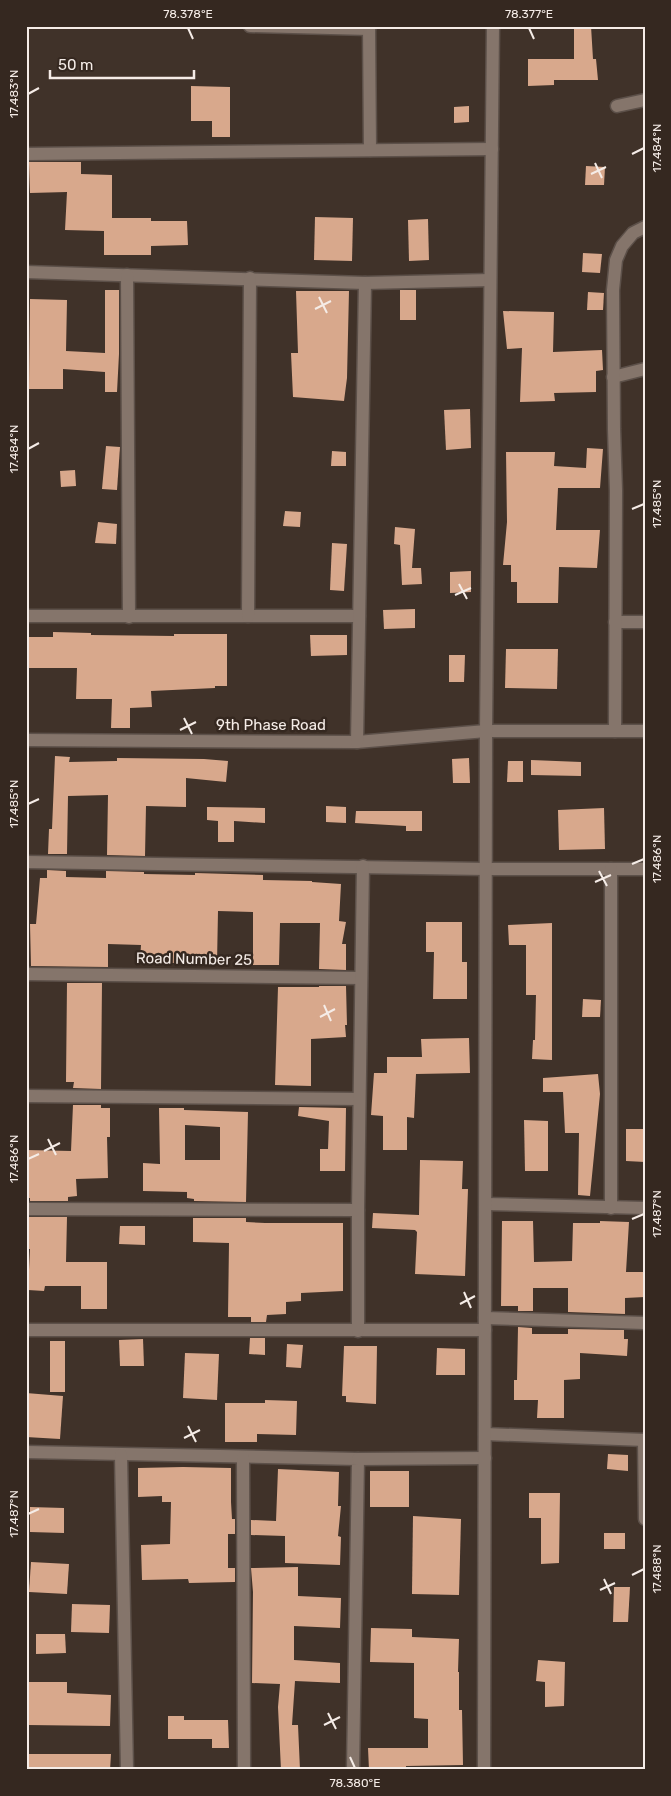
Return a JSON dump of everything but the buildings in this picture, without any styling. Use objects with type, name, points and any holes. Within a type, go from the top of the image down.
[{"type":"street","points":[[250,26],[369,28],[370,150]]},
{"type":"street","points":[[484,1770],[486,731],[493,26]]},
{"type":"street","points":[[617,106],[645,100]]},
{"type":"street","points":[[26,154],[492,149]]},
{"type":"street","points":[[615,731],[616,491],[613,290],[616,260],[622,246],[634,233],[645,227]]},
{"type":"street","points":[[26,272],[366,283],[490,280]]},
{"type":"street","points":[[127,275],[129,617]]},
{"type":"street","points":[[248,616],[250,278]]},
{"type":"street","points":[[357,742],[366,283]]},
{"type":"street","points":[[613,377],[645,369]]},
{"type":"street","points":[[26,616],[359,616]]},
{"type":"street","points":[[615,622],[645,622]]},
{"type":"street","name":"9th Phase Road","points":[[26,740],[357,742],[486,731],[645,731]]},
{"type":"street","points":[[26,862],[486,869],[645,869]]},
{"type":"street","points":[[358,1331],[363,866]]},
{"type":"street","points":[[611,1208],[612,869]]},
{"type":"street","name":"Road Number 25","points":[[26,974],[361,978]]},
{"type":"street","points":[[26,1096],[359,1099]]},
{"type":"street","points":[[486,1204],[645,1208]]},
{"type":"street","points":[[26,1209],[358,1210]]},
{"type":"street","points":[[26,1330],[358,1331],[485,1324],[645,1323]]},
{"type":"street","points":[[485,1434],[644,1440],[645,1519]]},
{"type":"street","points":[[26,1452],[358,1459],[485,1458]]},
{"type":"street","points":[[121,1455],[127,1770]]},
{"type":"street","points":[[243,1457],[244,1770]]},
{"type":"street","points":[[353,1770],[358,1459]]}]
